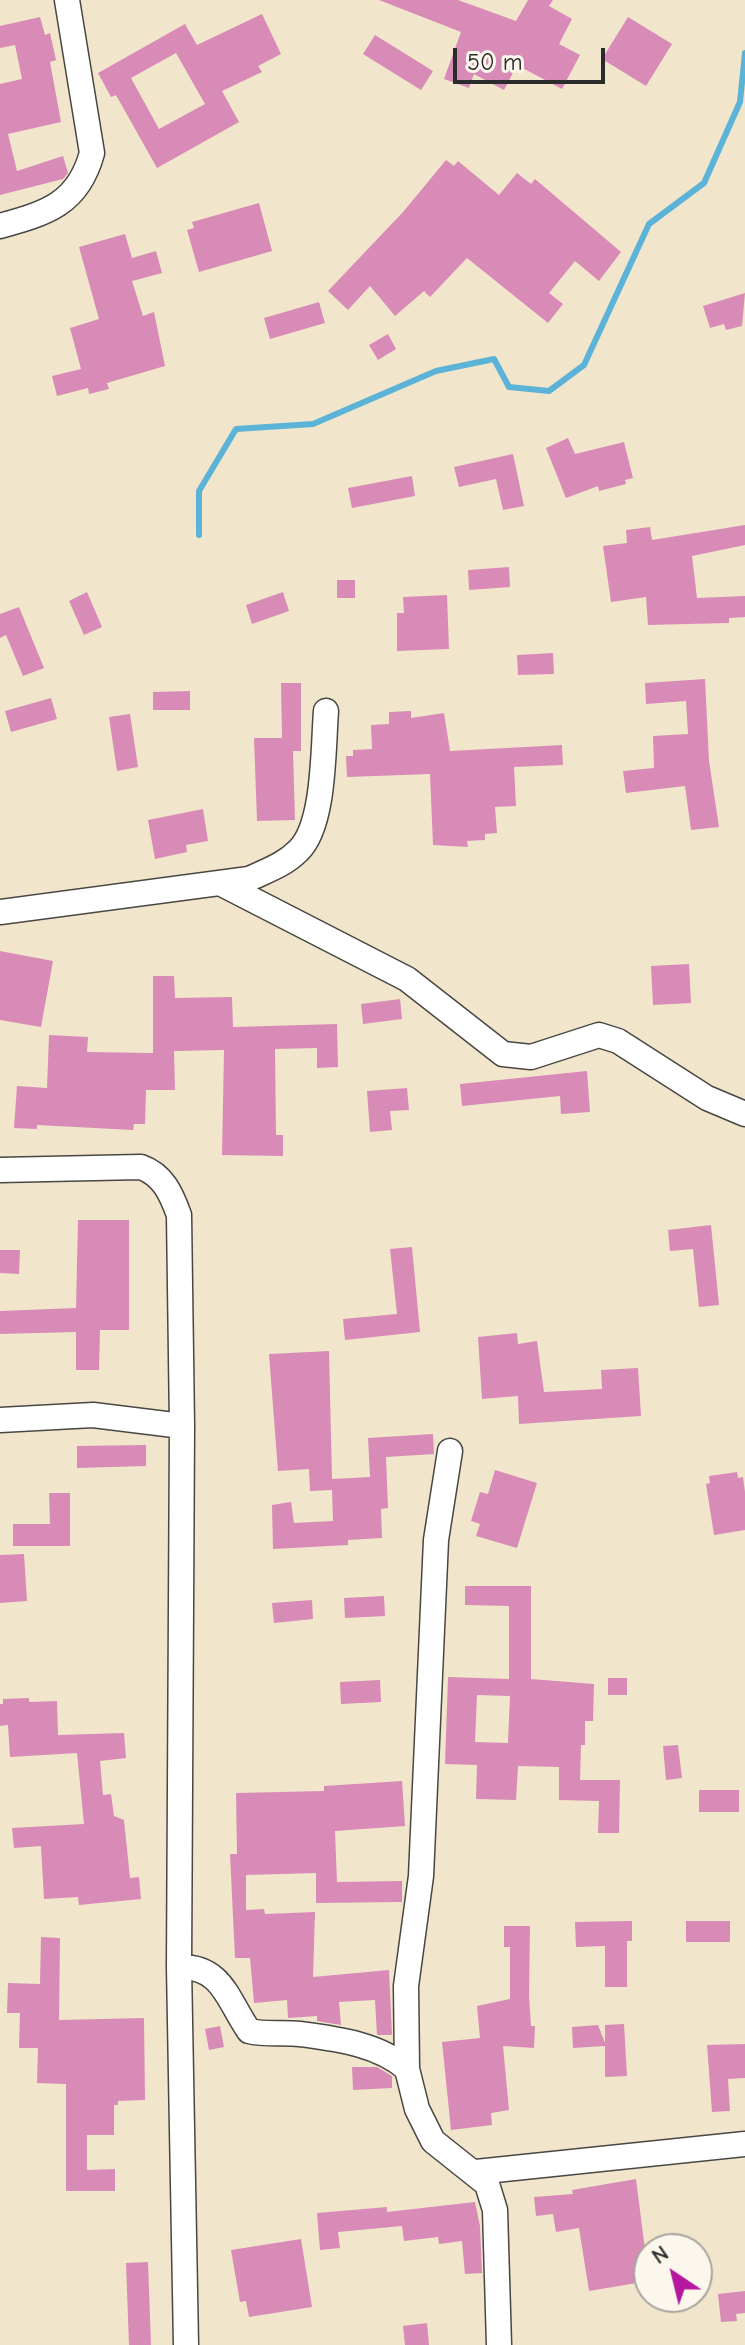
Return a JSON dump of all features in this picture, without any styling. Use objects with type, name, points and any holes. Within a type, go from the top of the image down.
[{"type":"street","points":[[0,226],[56,205],[71,195],[85,178],[92,153],[67,0]]},
{"type":"street","points":[[0,912],[249,879],[280,865],[301,849],[316,819],[326,711]]},
{"type":"street","points":[[220,883],[407,979],[503,1054],[531,1057],[599,1035],[618,1041],[707,1098],[745,1114]]},
{"type":"street","points":[[0,1170],[141,1167],[157,1173],[172,1195],[179,1215],[182,1426],[179,1967],[186,2345]]},
{"type":"street","points":[[0,1420],[93,1415],[182,1426]]},
{"type":"street","points":[[450,1451],[436,1540],[421,1876],[406,1986],[407,2069],[417,2109],[433,2141],[476,2172],[487,2184],[495,2210],[499,2345]]},
{"type":"street","points":[[179,1967],[200,1967],[212,1974],[249,2031],[301,2034],[365,2045],[390,2054],[407,2069]]},
{"type":"street","points":[[476,2172],[745,2144]]},
{"type":"building","points":[[379,0],[458,0],[516,21],[528,0],[553,0],[549,6],[572,19],[559,44],[580,55],[562,89],[517,65],[504,90],[474,74],[469,88],[444,79],[461,32]]},
{"type":"building","points":[[262,14],[281,54],[258,66],[262,72],[222,91],[239,122],[157,168],[116,95],[111,97],[98,73],[185,24],[197,45]],"holes":[[[176,53],[205,104],[159,129],[131,78]]]},
{"type":"building","points":[[40,17],[45,35],[50,33],[56,60],[50,62],[61,122],[8,134],[17,171],[63,156],[68,173],[63,179],[0,195],[0,84],[22,79],[15,45],[0,48],[0,26]]},
{"type":"building","points":[[628,17],[672,44],[646,86],[602,59]]},
{"type":"building","points":[[375,35],[433,71],[421,90],[363,54]]},
{"type":"building","points":[[446,160],[454,166],[458,161],[499,195],[517,173],[531,184],[535,179],[621,252],[599,281],[575,261],[549,293],[563,304],[548,323],[467,258],[430,297],[424,291],[395,316],[370,286],[348,310],[328,291],[403,212]]},
{"type":"building","points":[[259,203],[272,251],[199,272],[187,230],[194,228],[192,222]]},
{"type":"building","points":[[125,234],[132,258],[156,251],[162,273],[132,281],[143,316],[154,312],[165,366],[107,383],[109,389],[89,394],[88,388],[57,396],[52,376],[81,369],[70,328],[99,319],[79,247]]},
{"type":"building","points":[[745,293],[742,326],[726,330],[724,324],[710,328],[703,306]]},
{"type":"building","points":[[319,302],[325,323],[270,339],[264,318]]},
{"type":"building","points":[[388,334],[396,349],[378,360],[369,345]]},
{"type":"building","points":[[568,438],[575,454],[624,442],[633,478],[625,480],[626,484],[599,491],[598,486],[566,498],[546,448]]},
{"type":"building","points":[[513,454],[524,506],[503,510],[496,479],[459,487],[454,467]]},
{"type":"building","points":[[412,476],[415,496],[352,508],[348,488]]},
{"type":"building","points":[[745,525],[745,545],[692,556],[697,598],[745,596],[745,617],[729,618],[729,623],[648,625],[646,597],[611,602],[603,546],[627,543],[626,530],[650,527],[652,540]]},
{"type":"building","points":[[509,567],[510,587],[469,590],[468,570]]},
{"type":"building","points":[[337,580],[355,580],[355,598],[337,598]]},
{"type":"building","points":[[87,592],[102,627],[84,635],[69,601]]},
{"type":"building","points":[[283,592],[289,611],[252,624],[246,605]]},
{"type":"building","points":[[447,595],[449,649],[397,651],[397,613],[404,613],[403,597]]},
{"type":"building","points":[[19,607],[44,668],[23,676],[6,635],[0,638],[0,614]]},
{"type":"building","points":[[553,653],[554,674],[518,675],[517,655]]},
{"type":"building","points":[[705,679],[709,761],[719,827],[691,830],[685,786],[626,793],[623,771],[654,768],[653,736],[688,734],[686,701],[646,704],[645,683]]},
{"type":"building","points":[[281,683],[301,683],[301,751],[293,751],[295,820],[257,821],[254,738],[282,738]]},
{"type":"building","points":[[190,691],[190,710],[153,710],[153,692]]},
{"type":"building","points":[[51,698],[57,719],[11,732],[5,711]]},
{"type":"building","points":[[411,711],[411,718],[444,713],[450,751],[562,745],[563,765],[514,767],[516,806],[495,807],[497,833],[485,834],[485,840],[467,841],[468,847],[433,845],[430,774],[347,777],[346,756],[353,756],[353,750],[372,749],[371,725],[389,724],[389,712]]},
{"type":"building","points":[[130,714],[138,767],[117,771],[109,717]]},
{"type":"building","points":[[203,809],[208,841],[186,845],[187,852],[155,859],[148,820]]},
{"type":"building","points":[[0,951],[53,961],[41,1027],[0,1020]]},
{"type":"building","points":[[689,964],[691,1003],[653,1005],[651,966]]},
{"type":"building","points":[[153,976],[174,976],[175,998],[232,997],[233,1027],[337,1024],[338,1067],[317,1068],[317,1048],[275,1049],[276,1135],[283,1135],[283,1156],[222,1155],[224,1050],[174,1051],[175,1090],[146,1090],[145,1124],[134,1124],[133,1130],[37,1125],[37,1129],[14,1128],[17,1086],[47,1088],[49,1035],[88,1037],[87,1052],[153,1053]]},
{"type":"building","points":[[400,999],[402,1019],[363,1024],[361,1004]]},
{"type":"building","points":[[587,1071],[590,1112],[561,1114],[560,1096],[462,1106],[460,1084]]},
{"type":"building","points":[[407,1088],[409,1110],[390,1111],[392,1130],[370,1132],[367,1091]]},
{"type":"building","points":[[78,1220],[129,1220],[129,1330],[100,1330],[99,1370],[76,1370],[76,1332],[0,1334],[0,1311],[76,1308]]},
{"type":"building","points":[[711,1225],[719,1305],[699,1307],[693,1249],[670,1251],[668,1230]]},
{"type":"building","points":[[412,1247],[420,1332],[345,1340],[343,1319],[397,1314],[390,1249]]},
{"type":"building","points":[[0,1250],[20,1250],[19,1274],[0,1273]]},
{"type":"building","points":[[517,1333],[518,1344],[537,1341],[544,1392],[602,1389],[601,1370],[638,1368],[641,1416],[519,1424],[518,1396],[482,1399],[478,1337]]},
{"type":"building","points":[[329,1351],[332,1479],[370,1477],[368,1438],[433,1434],[434,1454],[386,1457],[388,1508],[381,1509],[382,1538],[348,1540],[348,1545],[273,1549],[272,1505],[291,1502],[294,1523],[333,1521],[332,1490],[310,1491],[309,1469],[278,1471],[269,1354]]},
{"type":"building","points":[[146,1445],[146,1466],[77,1468],[77,1446]]},
{"type":"building","points":[[495,1470],[537,1483],[517,1548],[476,1536],[480,1524],[471,1521],[480,1492],[488,1494]]},
{"type":"building","points":[[737,1472],[738,1478],[743,1477],[745,1530],[714,1535],[706,1484],[710,1483],[709,1476]]},
{"type":"building","points":[[49,1493],[70,1493],[70,1546],[13,1546],[13,1524],[50,1524]]},
{"type":"building","points":[[24,1554],[27,1601],[0,1603],[0,1555]]},
{"type":"building","points":[[465,1586],[531,1586],[531,1679],[594,1684],[593,1721],[585,1721],[580,1780],[620,1780],[619,1833],[598,1833],[599,1801],[559,1800],[559,1767],[518,1766],[516,1800],[476,1799],[477,1765],[445,1764],[448,1677],[509,1679],[509,1606],[465,1605]],"holes":[[[477,1695],[510,1696],[508,1743],[475,1742]]]},
{"type":"building","points":[[384,1596],[385,1616],[345,1618],[344,1598]]},
{"type":"building","points":[[312,1600],[313,1619],[274,1623],[272,1603]]},
{"type":"building","points":[[608,1678],[627,1678],[627,1695],[608,1695]]},
{"type":"building","points":[[380,1680],[381,1702],[341,1704],[340,1682]]},
{"type":"building","points":[[29,1698],[29,1702],[57,1701],[58,1735],[124,1733],[126,1758],[100,1761],[103,1795],[111,1794],[114,1816],[124,1820],[130,1878],[139,1877],[141,1899],[79,1905],[78,1897],[44,1899],[41,1846],[14,1848],[12,1828],[84,1824],[77,1753],[10,1757],[8,1725],[0,1726],[0,1704],[3,1704],[3,1699]]},
{"type":"building","points":[[678,1745],[682,1778],[666,1780],[663,1746]]},
{"type":"building","points":[[402,1781],[405,1826],[335,1831],[337,1882],[402,1881],[402,1902],[316,1903],[316,1873],[246,1875],[246,1910],[264,1909],[265,1914],[315,1912],[313,1977],[389,1970],[392,2035],[377,2035],[375,2000],[339,2002],[341,2025],[317,2021],[317,2016],[288,2018],[287,2000],[254,2003],[250,1958],[235,1958],[230,1854],[237,1854],[236,1793],[324,1791],[324,1786]]},
{"type":"building","points":[[699,1790],[739,1790],[739,1812],[699,1812]]},
{"type":"building","points":[[632,1921],[632,1941],[627,1941],[627,1987],[605,1987],[605,1946],[576,1947],[575,1922]]},
{"type":"building","points":[[686,1921],[730,1921],[730,1942],[686,1942]]},
{"type":"building","points":[[504,1926],[530,1926],[529,1996],[531,2026],[535,2026],[534,2048],[503,2046],[509,2110],[491,2113],[492,2125],[451,2130],[442,2042],[480,2038],[477,2006],[510,1999],[510,1947],[504,1947]]},
{"type":"building","points":[[41,1937],[60,1938],[59,2020],[144,2018],[145,2100],[118,2101],[118,2105],[114,2105],[114,2135],[87,2135],[87,2170],[115,2169],[115,2191],[66,2191],[66,2084],[37,2083],[38,2048],[19,2048],[20,2013],[7,2013],[8,1983],[40,1984]]},
{"type":"building","points":[[624,2024],[627,2076],[605,2077],[605,2046],[573,2048],[572,2027],[598,2025],[605,2043],[605,2025]]},
{"type":"building","points":[[220,2026],[224,2047],[209,2050],[205,2029]]},
{"type":"building","points":[[745,2044],[745,2078],[728,2079],[730,2111],[712,2112],[707,2045]]},
{"type":"building","points":[[352,2067],[377,2067],[392,2076],[392,2088],[353,2090]]},
{"type":"building","points":[[636,2179],[643,2233],[633,2233],[633,2284],[589,2291],[579,2228],[556,2232],[553,2214],[536,2216],[534,2197],[573,2194],[572,2190]]},
{"type":"building","points":[[475,2202],[480,2226],[482,2273],[465,2274],[462,2241],[439,2244],[438,2237],[404,2241],[402,2226],[338,2232],[340,2248],[320,2250],[317,2213],[387,2207],[387,2212]]},
{"type":"building","points":[[301,2239],[312,2307],[249,2317],[246,2301],[240,2302],[231,2250]]},
{"type":"building","points":[[148,2262],[151,2345],[129,2345],[126,2263]]},
{"type":"building","points":[[745,2291],[745,2313],[736,2314],[737,2321],[721,2322],[718,2294]]},
{"type":"building","points":[[427,2323],[429,2345],[405,2345],[403,2326]]},
{"type":"waterway","points":[[199,535],[199,491],[236,429],[313,424],[436,371],[494,359],[509,387],[549,391],[584,365],[649,224],[704,183],[740,102],[745,53]]}]
